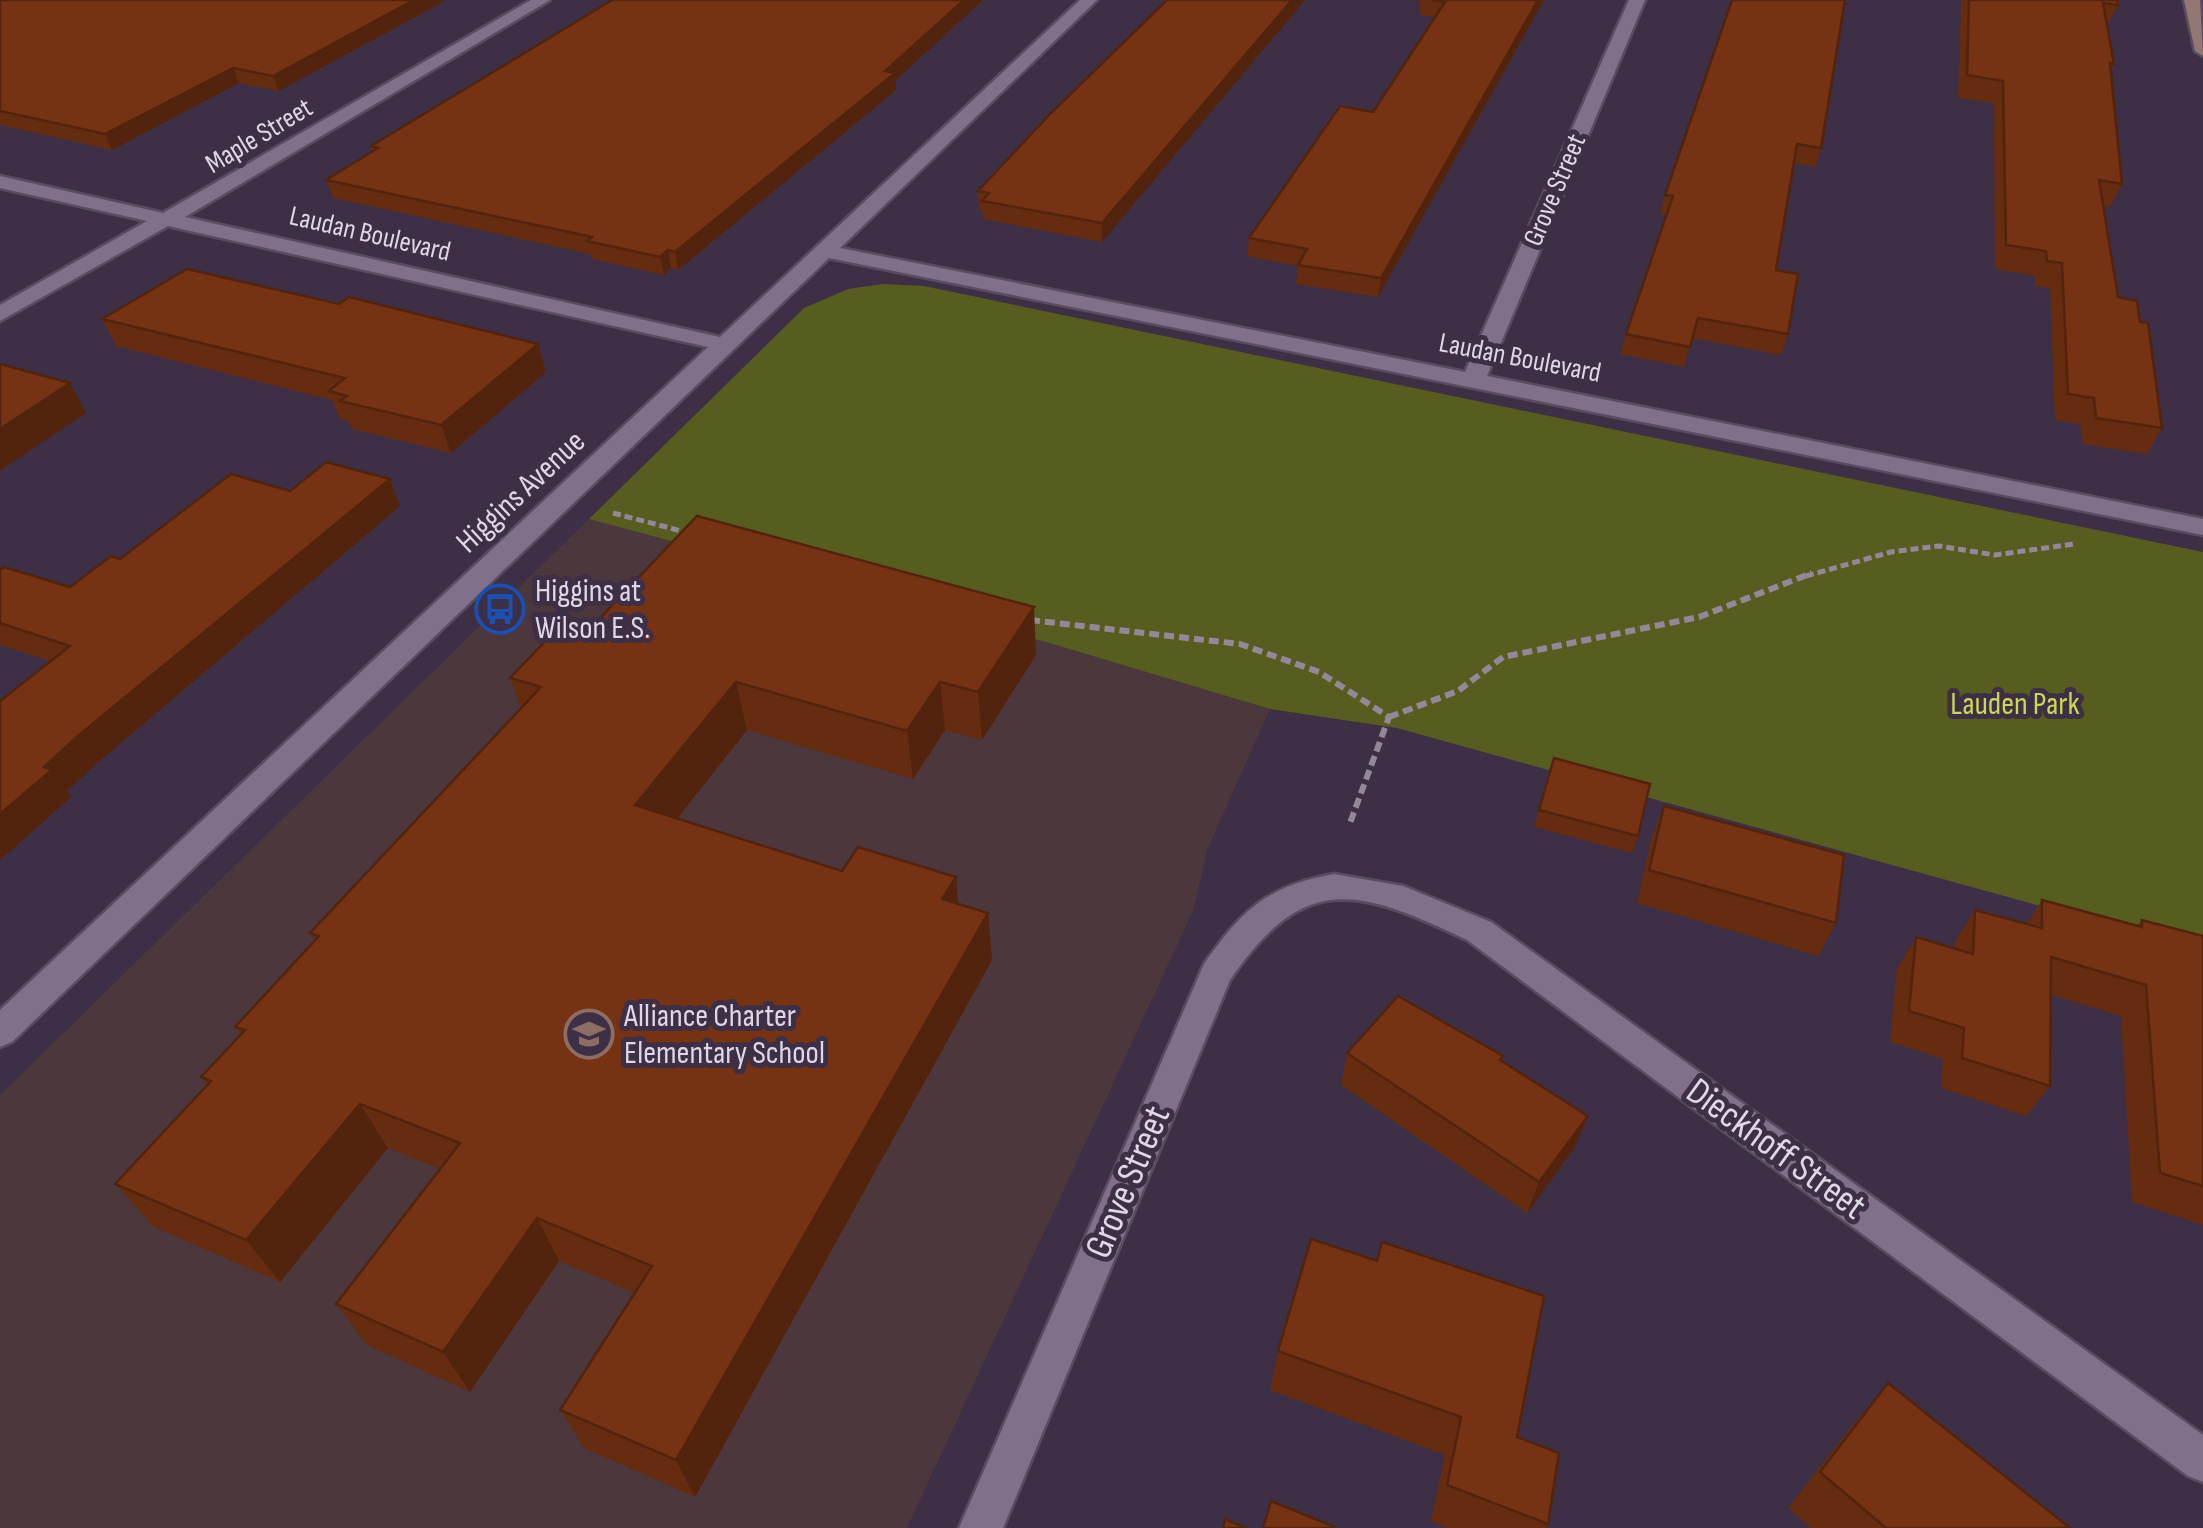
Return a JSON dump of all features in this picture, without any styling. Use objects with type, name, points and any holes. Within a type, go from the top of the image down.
[{"type":"street","name":"Maple Street","points":[[0,314],[166,218],[210,197],[542,0]]},
{"type":"street","name":"Higgins Avenue","points":[[0,1032],[1089,0]]},
{"type":"street","name":"Grove Street","points":[[1474,380],[1636,0]]},
{"type":"street","points":[[2192,0],[2203,51]]},
{"type":"street","name":"Laudan Boulevard","points":[[0,182],[727,345]]},
{"type":"street","name":"Laudan Boulevard","points":[[825,251],[2203,527]]},
{"type":"street","name":"Grove Street","points":[[981,1528],[1216,974],[1236,940],[1257,917],[1328,884]]},
{"type":"street","name":"Dieckhoff Street","points":[[1328,884],[1406,896],[1479,932],[2203,1461]]},
{"type":"path","points":[[613,513],[690,533]]},
{"type":"path","points":[[1350,823],[1390,717],[1458,691],[1503,657],[1699,617],[1824,568],[1891,552],[1939,546],[1995,554],[2062,549],[2080,541]]},
{"type":"path","points":[[1017,618],[1240,644],[1319,672],[1390,717]]},
{"type":"shaded area","points":[[589,519],[1046,642],[1270,709],[1208,848],[1193,911],[907,1528],[0,1528],[0,1095]]},
{"type":"green space","name":"Lauden Park","points":[[883,284],[924,286],[2203,552],[2203,951],[1397,728],[1270,709],[1046,642],[589,519],[804,308],[848,289]]},
{"type":"building","points":[[0,0],[414,0],[273,76],[233,68],[105,134],[0,111]]},
{"type":"building","points":[[612,0],[964,0],[885,71],[895,73],[675,252],[668,250],[660,257],[587,241],[592,237],[326,180],[378,148],[371,146]]},
{"type":"building","points":[[1167,0],[1292,0],[1102,223],[982,201],[989,193],[978,191]]},
{"type":"building","points":[[1432,0],[1538,0],[1381,278],[1298,265],[1307,249],[1249,238],[1340,106],[1373,112],[1445,2]]},
{"type":"building","points":[[1732,0],[1845,0],[1821,148],[1797,144],[1776,270],[1798,274],[1788,334],[1698,318],[1690,347],[1626,334],[1673,196],[1665,195]]},
{"type":"building","points":[[1969,0],[2117,0],[2118,5],[2103,3],[2114,64],[2110,63],[2122,184],[2099,180],[2118,297],[2137,301],[2140,322],[2148,323],[2162,428],[2096,418],[2094,398],[2068,394],[2062,263],[2047,261],[2046,251],[2006,245],[2003,81],[1967,75]]},
{"type":"building","points":[[187,269],[339,304],[349,297],[538,344],[441,425],[340,401],[347,396],[329,391],[345,378],[102,319]]},
{"type":"building","points":[[0,364],[70,383],[0,429]]},
{"type":"building","points":[[326,462],[390,479],[78,736],[44,767],[52,770],[0,814],[0,701],[70,646],[0,623],[0,570],[4,567],[70,587],[111,556],[120,559],[231,474],[290,491]]},
{"type":"building","points":[[697,516],[1034,607],[978,692],[940,682],[907,731],[736,682],[635,805],[842,871],[858,847],[956,877],[942,899],[988,913],[676,1460],[560,1410],[652,1266],[537,1218],[443,1352],[336,1304],[460,1143],[360,1104],[246,1240],[115,1184],[211,1081],[201,1077],[245,1030],[235,1027],[319,936],[310,933],[541,687],[510,678],[556,630],[582,637]]},
{"type":"building","points":[[1554,758],[1650,784],[1638,836],[1539,810]]},
{"type":"building","points":[[1664,806],[1844,855],[1836,923],[1649,870]]},
{"type":"building","points":[[2042,900],[2142,927],[2142,920],[2203,936],[2203,1186],[2160,1173],[2146,985],[2051,957],[2050,1086],[1962,1058],[1964,1028],[1909,1011],[1916,937],[1973,954],[1975,910],[2042,928]]},
{"type":"building","points":[[1398,996],[1503,1056],[1500,1060],[1588,1116],[1539,1182],[1347,1053]]},
{"type":"building","points":[[1311,1239],[1377,1261],[1382,1242],[1544,1296],[1517,1437],[1559,1453],[1548,1524],[1447,1485],[1461,1417],[1278,1351]]},
{"type":"building","points":[[1888,1383],[2070,1528],[1886,1528],[1820,1472]]},
{"type":"building","points":[[1271,1501],[1337,1528],[1263,1528]]},
{"type":"building","points":[[1225,1519],[1246,1528],[1223,1528]]},
{"type":"place","name":"Higgins at Wilson E.S.","points":[[500,609]]},
{"type":"place","name":"Alliance Charter Elementary School","points":[[589,1034]]}]
